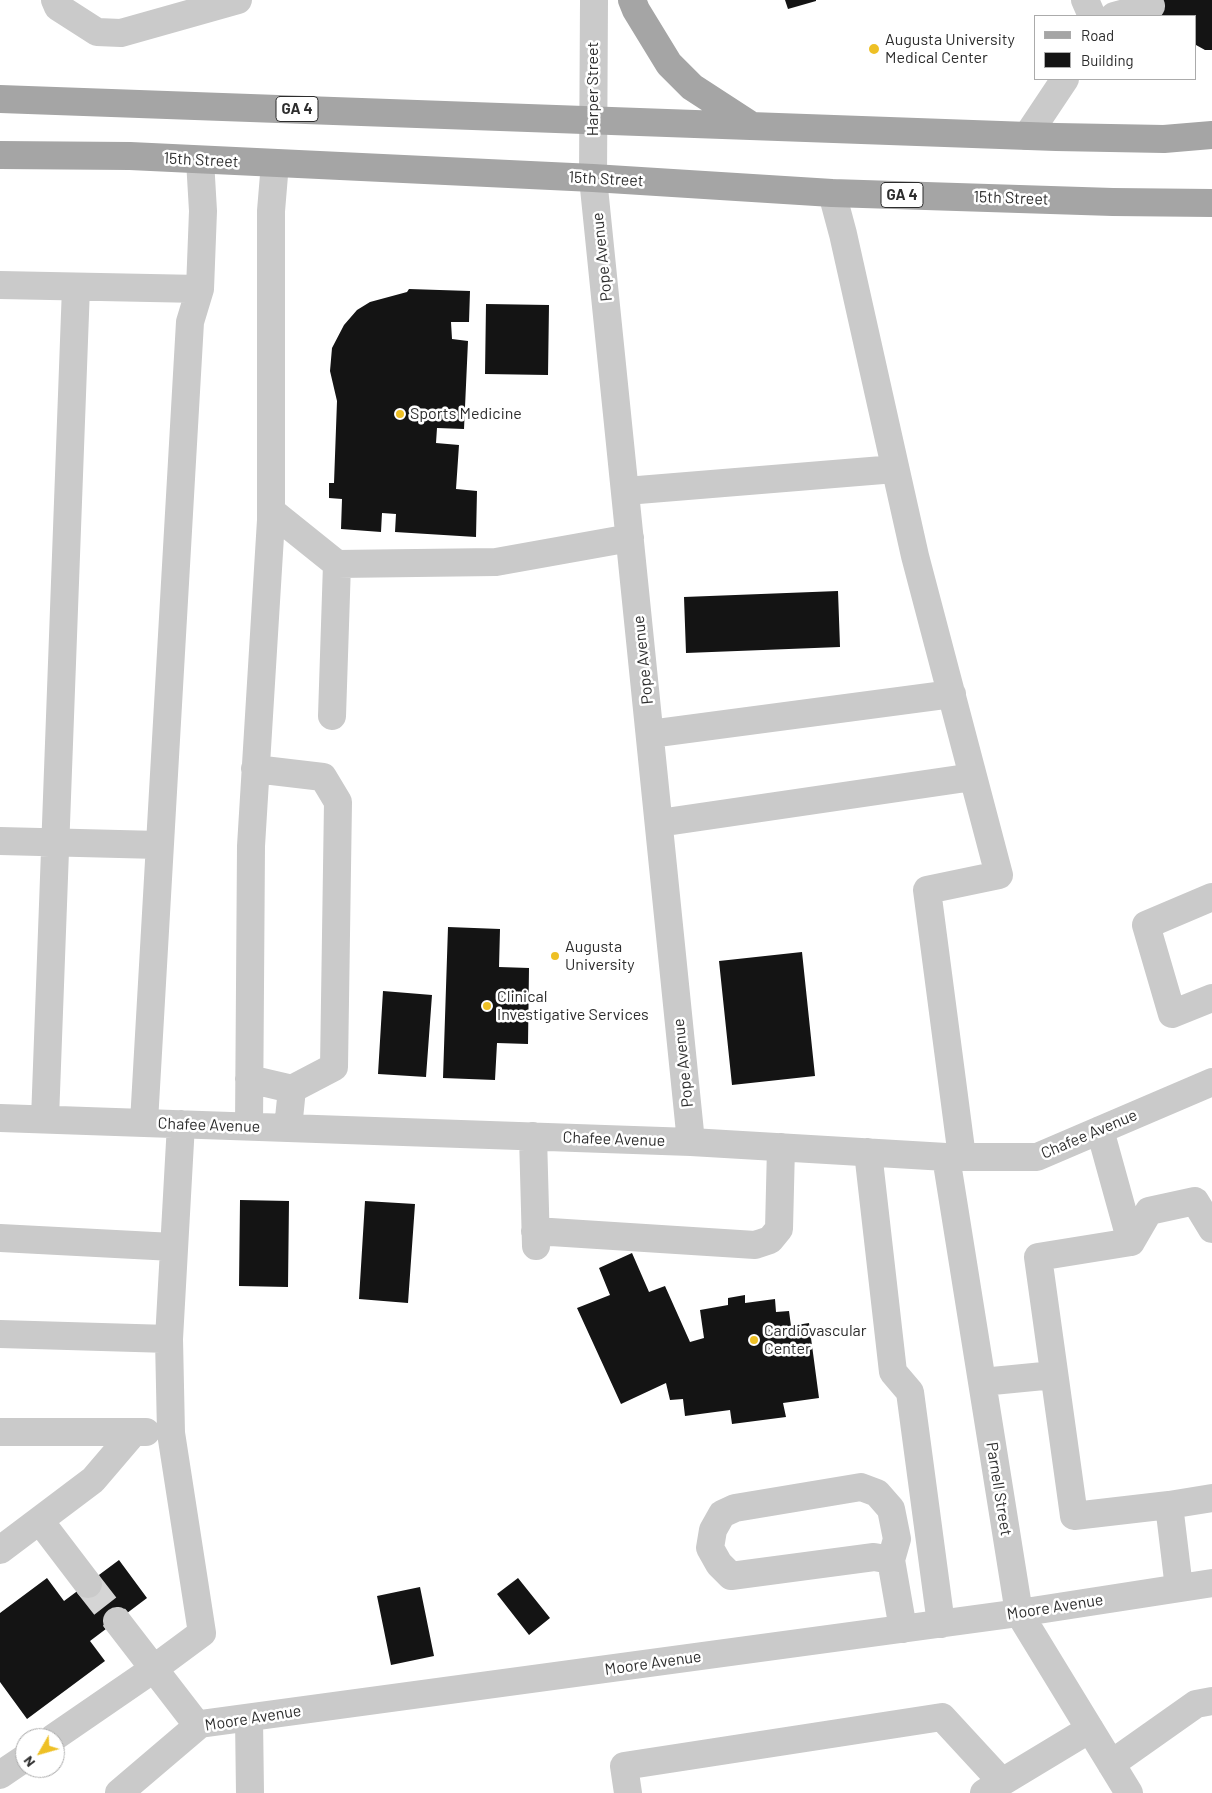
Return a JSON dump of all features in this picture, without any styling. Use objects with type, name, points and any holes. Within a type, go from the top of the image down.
[{"type":"main road","points":[[632,0],[636,10],[669,64],[692,87],[753,127]]},
{"type":"main road","name":"GA 4","points":[[0,99],[1027,136],[1164,139],[1212,136]]},
{"type":"main road","name":"15th Street","points":[[0,155],[275,163],[593,178],[832,193],[1113,202],[1212,203]]},
{"type":"street","points":[[55,0],[58,7],[97,32],[121,34],[238,0]]},
{"type":"street","name":"Harper Street","points":[[593,178],[594,0]]},
{"type":"street","points":[[1086,0],[1092,15]]},
{"type":"street","points":[[1118,15],[1151,6]]},
{"type":"street","points":[[1027,136],[1064,80]]},
{"type":"street","points":[[144,1122],[190,322],[200,289],[204,210],[200,160]]},
{"type":"street","points":[[249,1126],[250,846],[271,511],[271,212],[275,163]]},
{"type":"street","name":"Pope Avenue","points":[[593,178],[691,1142]]},
{"type":"street","points":[[659,823],[973,777],[914,556],[843,234],[832,193]]},
{"type":"street","points":[[0,285],[200,289]]},
{"type":"street","points":[[45,1119],[76,287]]},
{"type":"street","points":[[626,490],[895,469]]},
{"type":"street","points":[[271,511],[337,564],[496,562],[630,538]]},
{"type":"street","points":[[332,716],[337,564]]},
{"type":"street","points":[[650,734],[952,694]]},
{"type":"street","points":[[249,1079],[292,1088],[334,1067],[338,802],[323,777],[255,769]]},
{"type":"street","name":"Parnell Street","points":[[973,777],[1000,875],[927,890],[954,1157],[982,1382],[1019,1613],[1129,1793]]},
{"type":"street","points":[[0,841],[159,845]]},
{"type":"street","points":[[1212,897],[1146,925],[1172,1014],[1212,998]]},
{"type":"street","name":"Chafee Avenue","points":[[0,1118],[691,1142],[954,1157],[1037,1157],[1212,1082]]},
{"type":"street","points":[[288,1128],[292,1088]]},
{"type":"street","points":[[65,1730],[152,1670],[202,1632],[171,1433],[169,1339],[181,1124]]},
{"type":"street","points":[[1100,1130],[1132,1242]]},
{"type":"street","points":[[533,1136],[536,1239],[754,1245],[770,1240],[779,1229],[780,1147]]},
{"type":"street","points":[[868,1152],[893,1372],[910,1392],[941,1624]]},
{"type":"street","points":[[1132,1242],[1150,1211],[1196,1201],[1212,1230]]},
{"type":"street","points":[[0,1238],[173,1247]]},
{"type":"street","points":[[1132,1242],[1038,1256],[1074,1516],[1212,1498]]},
{"type":"street","points":[[0,1334],[169,1339]]},
{"type":"street","points":[[982,1382],[1054,1375]]},
{"type":"street","points":[[0,1550],[93,1480],[134,1432]]},
{"type":"street","points":[[0,1451],[12,1433],[171,1433]]},
{"type":"street","points":[[891,1560],[874,1556],[731,1576],[719,1564],[710,1548],[713,1530],[722,1514],[735,1508],[861,1487],[877,1493],[891,1510],[897,1539],[891,1560],[903,1629]]},
{"type":"street","points":[[1169,1505],[1179,1588]]},
{"type":"street","points":[[40,1521],[88,1584]]},
{"type":"street","name":"Moore Avenue","points":[[123,1792],[198,1726],[1019,1613],[1212,1583]]},
{"type":"street","points":[[117,1621],[152,1670],[198,1726]]},
{"type":"street","points":[[1111,1764],[1196,1704],[1212,1701]]},
{"type":"street","points":[[628,1793],[624,1766],[942,1717],[993,1788],[1090,1729]]},
{"type":"street","points":[[249,1718],[250,1793]]},
{"type":"street","points":[[0,1775],[15,1765]]},
{"type":"building","points":[[785,0],[816,0],[816,1],[788,9]]},
{"type":"building","points":[[1149,0],[1212,0],[1212,50],[1205,50],[1197,46],[1197,15],[1158,15]]},
{"type":"building","name":"Sports Medicine","points":[[409,289],[470,291],[469,322],[451,322],[452,339],[468,341],[464,429],[437,428],[436,443],[459,445],[456,489],[477,491],[476,537],[395,532],[396,514],[382,513],[381,532],[341,529],[342,499],[329,498],[329,483],[334,483],[337,401],[330,371],[332,348],[344,325],[357,310],[370,302],[407,292]]},
{"type":"building","points":[[486,304],[549,305],[548,375],[485,374]]},
{"type":"building","points":[[838,591],[840,647],[686,653],[684,597]]},
{"type":"building","name":"Clinical Investigative Services","points":[[448,927],[500,929],[499,967],[529,968],[528,1044],[497,1043],[495,1080],[443,1078]]},
{"type":"building","points":[[802,952],[815,1076],[732,1085],[719,961]]},
{"type":"building","points":[[383,991],[432,995],[426,1077],[378,1074]]},
{"type":"building","points":[[240,1200],[289,1201],[288,1287],[239,1286]]},
{"type":"building","points":[[365,1201],[415,1204],[408,1303],[359,1299]]},
{"type":"building","name":"Cardiovascular Center","points":[[632,1253],[649,1292],[665,1286],[690,1342],[704,1338],[700,1310],[728,1305],[728,1298],[745,1295],[745,1303],[775,1299],[776,1312],[789,1311],[791,1326],[809,1323],[819,1398],[783,1403],[786,1417],[732,1424],[730,1410],[685,1416],[683,1399],[670,1400],[666,1383],[621,1404],[577,1308],[610,1295],[599,1268]]},
{"type":"building","points":[[119,1560],[147,1598],[90,1641],[105,1661],[27,1719],[0,1682],[0,1613],[47,1578],[64,1601]]},
{"type":"building","points":[[518,1578],[550,1618],[529,1635],[497,1594]]},
{"type":"building","points":[[420,1587],[434,1656],[391,1665],[377,1596]]},
{"type":"tunnel","points":[[88,1584],[117,1621]]},
{"type":"place","name":"Augusta University Medical Center","points":[[874,49]]},
{"type":"place","name":"Sports Medicine","points":[[400,414]]},
{"type":"place","name":"Augusta University","points":[[555,956]]},
{"type":"place","name":"Clinical Investigative Services","points":[[487,1006]]},
{"type":"place","name":"Cardiovascular Center","points":[[754,1340]]}]
